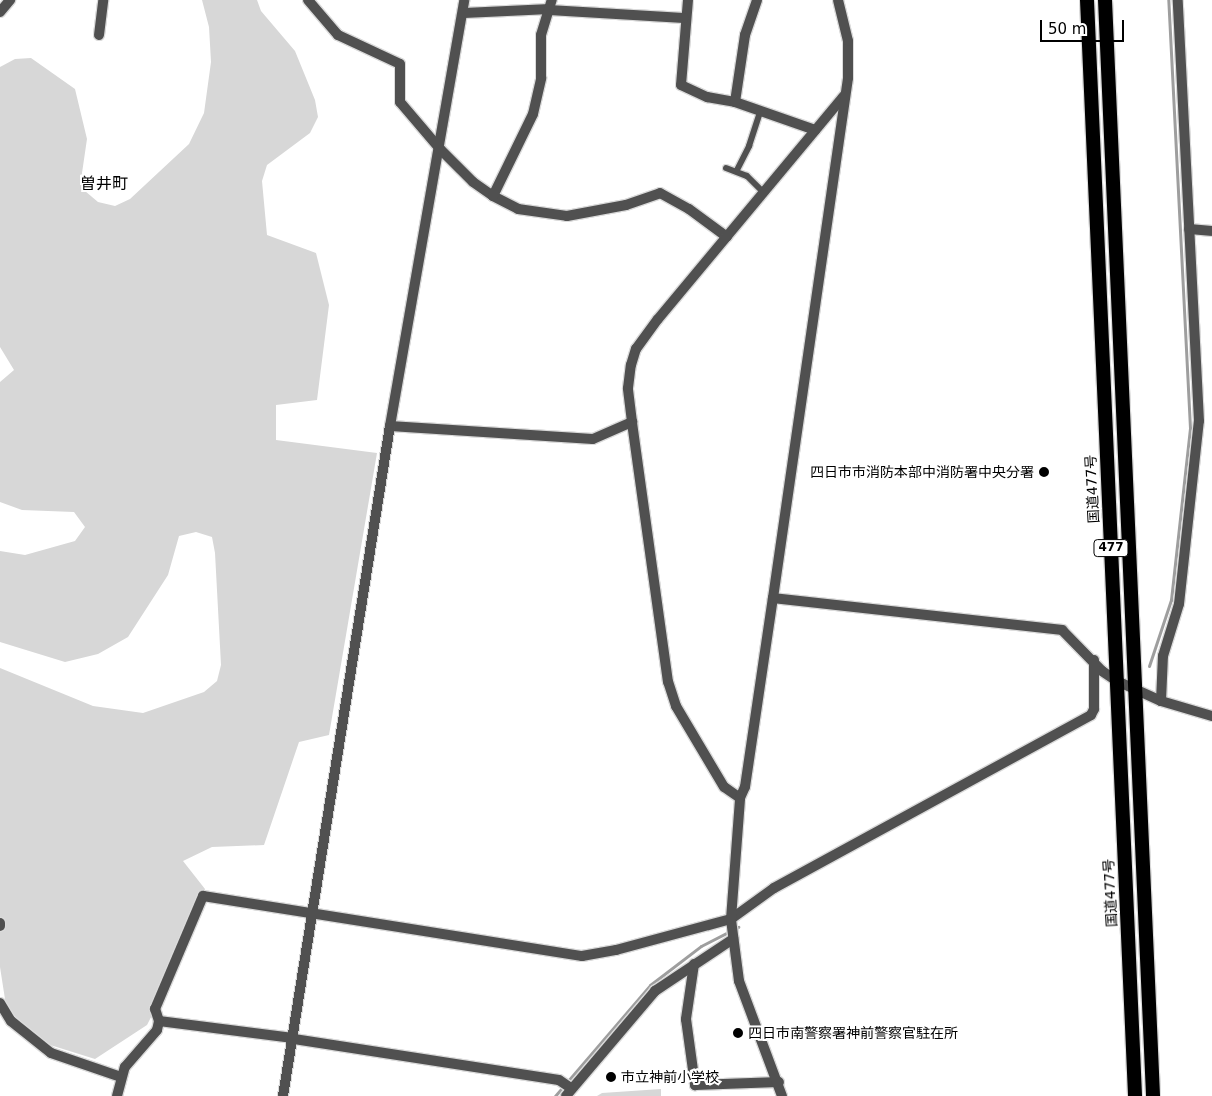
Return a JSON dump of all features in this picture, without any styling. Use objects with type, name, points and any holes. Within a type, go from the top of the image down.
[{"type":"highway","name":"国道477号","points":[[1087,0],[1135,1096]]},
{"type":"highway","name":"477","points":[[1105,0],[1153,1096]]},
{"type":"street","points":[[0,12],[10,0]]},
{"type":"street","points":[[98,35],[103,0]]},
{"type":"street","points":[[308,0],[338,35],[400,64],[400,102],[441,150],[473,182],[493,196],[518,209],[567,216],[626,205],[660,194],[689,209],[727,237]]},
{"type":"street","points":[[283,1096],[294,1039],[390,426],[441,150],[464,13],[464,0]]},
{"type":"street","points":[[688,0],[684,18],[681,85],[707,97],[735,102],[760,113],[815,130]]},
{"type":"street","points":[[735,102],[746,35],[758,0]]},
{"type":"street","points":[[782,1096],[779,1082],[739,981],[732,930],[740,798],[745,787],[850,59],[838,0]]},
{"type":"street","points":[[1161,701],[1162,656],[1179,604],[1199,421],[1178,0]]},
{"type":"street","points":[[464,13],[550,6],[684,18]]},
{"type":"street","points":[[493,196],[533,114],[541,78],[541,35],[550,6]]},
{"type":"street","points":[[740,798],[724,787],[676,706],[668,682],[628,388],[636,349],[703,262],[727,237],[844,96]]},
{"type":"street","points":[[1189,228],[1212,231]]},
{"type":"street","points":[[390,426],[593,439],[632,422]]},
{"type":"street","points":[[773,598],[1062,630],[1094,660],[1102,671],[1117,681],[1161,701],[1212,716]]},
{"type":"street","points":[[159,1021],[294,1039],[560,1080],[569,1091],[655,992],[694,964],[782,883],[1091,715],[1094,709],[1094,660]]},
{"type":"street","points":[[117,1096],[125,1067],[157,1030],[159,1021],[154,1009],[203,896],[313,916],[582,956],[732,930]]},
{"type":"street","points":[[694,964],[686,1019],[695,1085],[779,1082]]},
{"type":"street","points":[[0,1003],[11,1022],[51,1053],[121,1077]]},
{"type":"lane","points":[[737,170],[752,141],[760,113]]},
{"type":"lane","points":[[726,168],[737,170],[764,193]]},
{"type":"shaded area","points":[[202,0],[257,0],[261,11],[295,51],[315,100],[318,117],[310,133],[267,165],[262,181],[267,235],[316,253],[329,305],[317,400],[276,405],[276,440],[377,453],[329,735],[299,742],[264,845],[212,847],[183,861],[205,889],[172,976],[147,1025],[95,1059],[31,1039],[7,1012],[0,967],[0,668],[93,706],[143,713],[204,692],[217,681],[221,665],[215,553],[212,537],[196,532],[179,536],[168,575],[128,637],[98,654],[65,662],[0,642],[0,551],[25,555],[75,541],[85,527],[74,512],[22,510],[0,502],[0,382],[14,370],[0,347],[0,67],[15,59],[31,58],[75,89],[87,139],[82,173],[85,191],[98,202],[115,206],[130,199],[189,144],[204,113],[211,62],[209,27]]},
{"type":"shaded area","points":[[661,1089],[661,1096],[597,1096],[602,1093]]},
{"type":"waterway","points":[[1149,666],[1171,600],[1190,428],[1168,0]]},
{"type":"waterway","points":[[555,1096],[650,985],[701,946],[738,927]]},
{"type":"place","name":"四日市市消防本部中消防署中央分署","points":[[1044,472]]},
{"type":"place","name":"四日市南警察署神前警察官駐在所","points":[[738,1033]]},
{"type":"place","name":"市立神前小学校","points":[[611,1077]]},
{"type":"district","name":"曽井町","points":[[104,184]]}]
